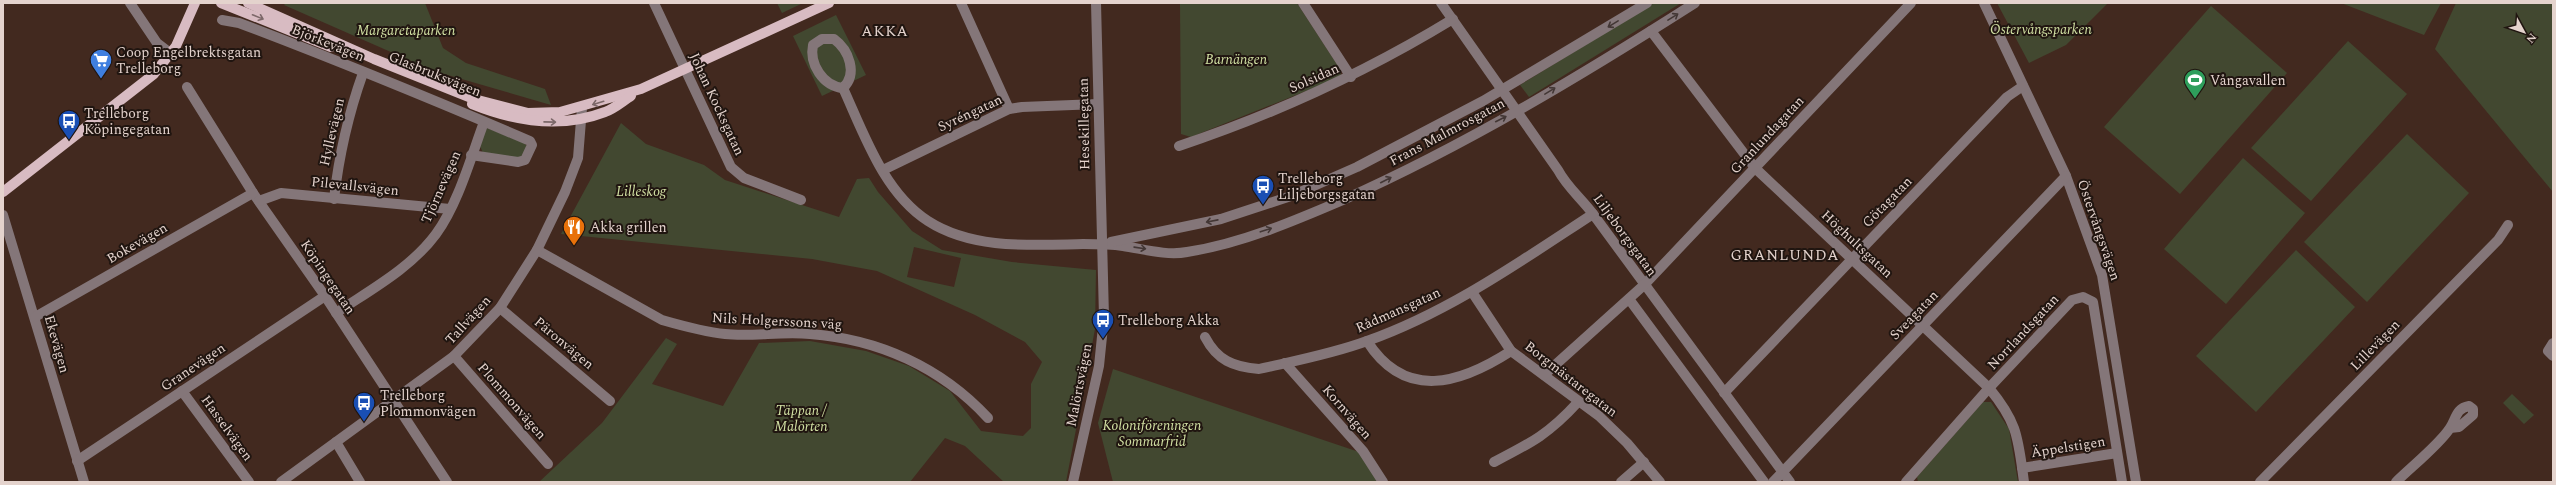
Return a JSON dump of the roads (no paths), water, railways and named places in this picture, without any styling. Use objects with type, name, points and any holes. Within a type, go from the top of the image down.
[{"type":"main road","points":[[3,192],[154,74],[170,53],[195,3]]},
{"type":"main road","name":"Glasbruksvägen","points":[[221,3],[491,112],[547,122],[582,119],[606,112],[641,89]]},
{"type":"main road","name":"Glasbruksvägen","points":[[248,3],[374,59],[474,99],[528,113],[560,112],[582,108],[641,89],[829,3]]},
{"type":"street","points":[[130,3],[157,43],[170,53]]},
{"type":"street","name":"Johan Kocksgatan","points":[[654,3],[731,167],[744,178],[801,200]]},
{"type":"street","points":[[962,3],[1009,109]]},
{"type":"street","name":"Hesekillegatan","points":[[1096,3],[1101,244]]},
{"type":"street","points":[[1303,3],[1351,77]]},
{"type":"street","name":"Liljeborgsgatan","points":[[1441,3],[1517,111],[1566,185],[1578,195],[1593,214],[1790,482]]},
{"type":"street","name":"Frans Malmrosgatan","points":[[1101,244],[1222,219],[1291,196],[1422,135],[1502,90],[1646,3]]},
{"type":"street","name":"Frans Malmrosgatan","points":[[843,88],[883,170],[904,200],[926,220],[956,236],[986,242],[1101,244],[1185,253],[1225,244],[1318,211],[1378,184],[1517,111],[1695,3]]},
{"type":"street","name":"Granlundagatan","points":[[1544,375],[1644,285],[1911,3]]},
{"type":"street","name":"Östervångsvägen","points":[[1984,3],[2066,176],[2102,275],[2136,482]]},
{"type":"street","name":"Solsidan","points":[[1179,146],[1275,111],[1351,77],[1453,19]]},
{"type":"street","name":"Björkevägen","points":[[222,20],[239,23],[530,141],[532,145],[525,160],[518,162],[471,156]]},
{"type":"street","name":"Höghultsgatan","points":[[1651,31],[1755,168],[1989,388],[2007,410],[2016,431],[2024,482]]},
{"type":"street","points":[[834,39],[841,44],[852,69],[850,82],[843,88],[834,88],[824,82],[811,55],[813,45],[822,40],[834,39]]},
{"type":"street","name":"Hyllevägen","points":[[334,199],[339,156],[348,116],[363,73]]},
{"type":"street","name":"Götagatan","points":[[1724,393],[2007,97],[2023,86]]},
{"type":"street","name":"Köpingegatan","points":[[187,87],[259,202],[325,296],[393,402],[447,482]]},
{"type":"street","name":"Syréngatan","points":[[883,170],[1009,109],[1022,107],[1098,104]]},
{"type":"street","name":"Tallvägen","points":[[283,482],[454,356],[500,308],[537,250],[565,192],[578,158],[582,108]]},
{"type":"street","name":"Tjörnevägen","points":[[336,313],[397,271],[415,256],[436,234],[450,209],[484,122]]},
{"type":"street","name":"Sveagatan","points":[[1783,473],[2066,176]]},
{"type":"street","name":"Bokevägen","points":[[35,317],[253,192]]},
{"type":"street","name":"Pilevallsvägen","points":[[259,202],[281,193],[450,209]]},
{"type":"street","name":"Rådmansgatan","points":[[1205,337],[1212,350],[1225,361],[1243,368],[1258,369],[1367,341],[1472,292],[1533,255],[1593,214]]},
{"type":"street","name":"Ekevägen","points":[[3,215],[84,482]]},
{"type":"street","name":"Lillevägen","points":[[2260,482],[2498,240],[2508,225]]},
{"type":"street","name":"Malörtsvägen","points":[[1073,482],[1103,340],[1101,244]]},
{"type":"street","name":"Nils Holgerssons väg","points":[[537,250],[662,320],[682,326],[726,335],[809,334],[845,338],[878,346],[911,359],[939,376],[988,418]]},
{"type":"street","name":"Borgmästaregatan","points":[[1472,292],[1511,351],[1598,416],[1644,462],[1660,482]]},
{"type":"street","name":"Granevägen","points":[[77,461],[325,296]]},
{"type":"street","name":"Norrlandsgatan","points":[[1906,482],[1989,388],[2072,300],[2083,297],[2093,302],[2122,482]]},
{"type":"street","points":[[1629,299],[1764,482]]},
{"type":"street","name":"Päronvägen","points":[[500,308],[610,401]]},
{"type":"street","points":[[1367,341],[1377,356],[1395,372],[1420,381],[1444,381],[1468,375],[1511,351]]},
{"type":"street","points":[[2553,343],[2548,351],[2553,356]]},
{"type":"street","name":"Plommonvägen","points":[[454,356],[548,464]]},
{"type":"street","name":"Kornvägen","points":[[1285,363],[1363,451],[1383,482]]},
{"type":"street","name":"Hasselvägen","points":[[182,391],[249,482]]},
{"type":"street","points":[[1494,462],[1532,443],[1556,426],[1578,402]]},
{"type":"street","points":[[2396,482],[2450,428]]},
{"type":"street","points":[[336,442],[360,482]]},
{"type":"street","name":"Äppelstigen","points":[[2022,468],[2117,453]]},
{"type":"street","points":[[1621,482],[1644,462]]},
{"type":"street","points":[[1773,482],[1783,473]]},
{"type":"place","name":"Coop Engelbrektsgatan Trelleborg","points":[[101,80]]},
{"type":"place","name":"Vångavallen","points":[[2195,100]]},
{"type":"place","name":"Trelleborg Köpingegatan","points":[[69,140]]},
{"type":"place","name":"Trelleborg Liljeborgsgatan","points":[[1263,206]]},
{"type":"place","name":"Akka grillen","points":[[574,246]]},
{"type":"place","name":"Trelleborg Akka","points":[[1103,340]]},
{"type":"place","name":"Trelleborg Plommonvägen","points":[[364,422]]},
{"type":"district","name":"AKKA","points":[[885,31]]},
{"type":"district","name":"GRANLUNDA","points":[[1785,255]]},
{"type":"park label","name":"Östervångsparken","points":[[2041,29]]},
{"type":"park label","name":"Margaretaparken","points":[[406,30]]},
{"type":"park label","name":"Barnängen","points":[[1236,59]]},
{"type":"park label","name":"Lilleskog","points":[[641,191]]},
{"type":"park label","name":"Täppan / Malörten","points":[[801,418]]},
{"type":"park label","name":"Koloniföreningen Sommarfrid","points":[[1152,434]]}]
